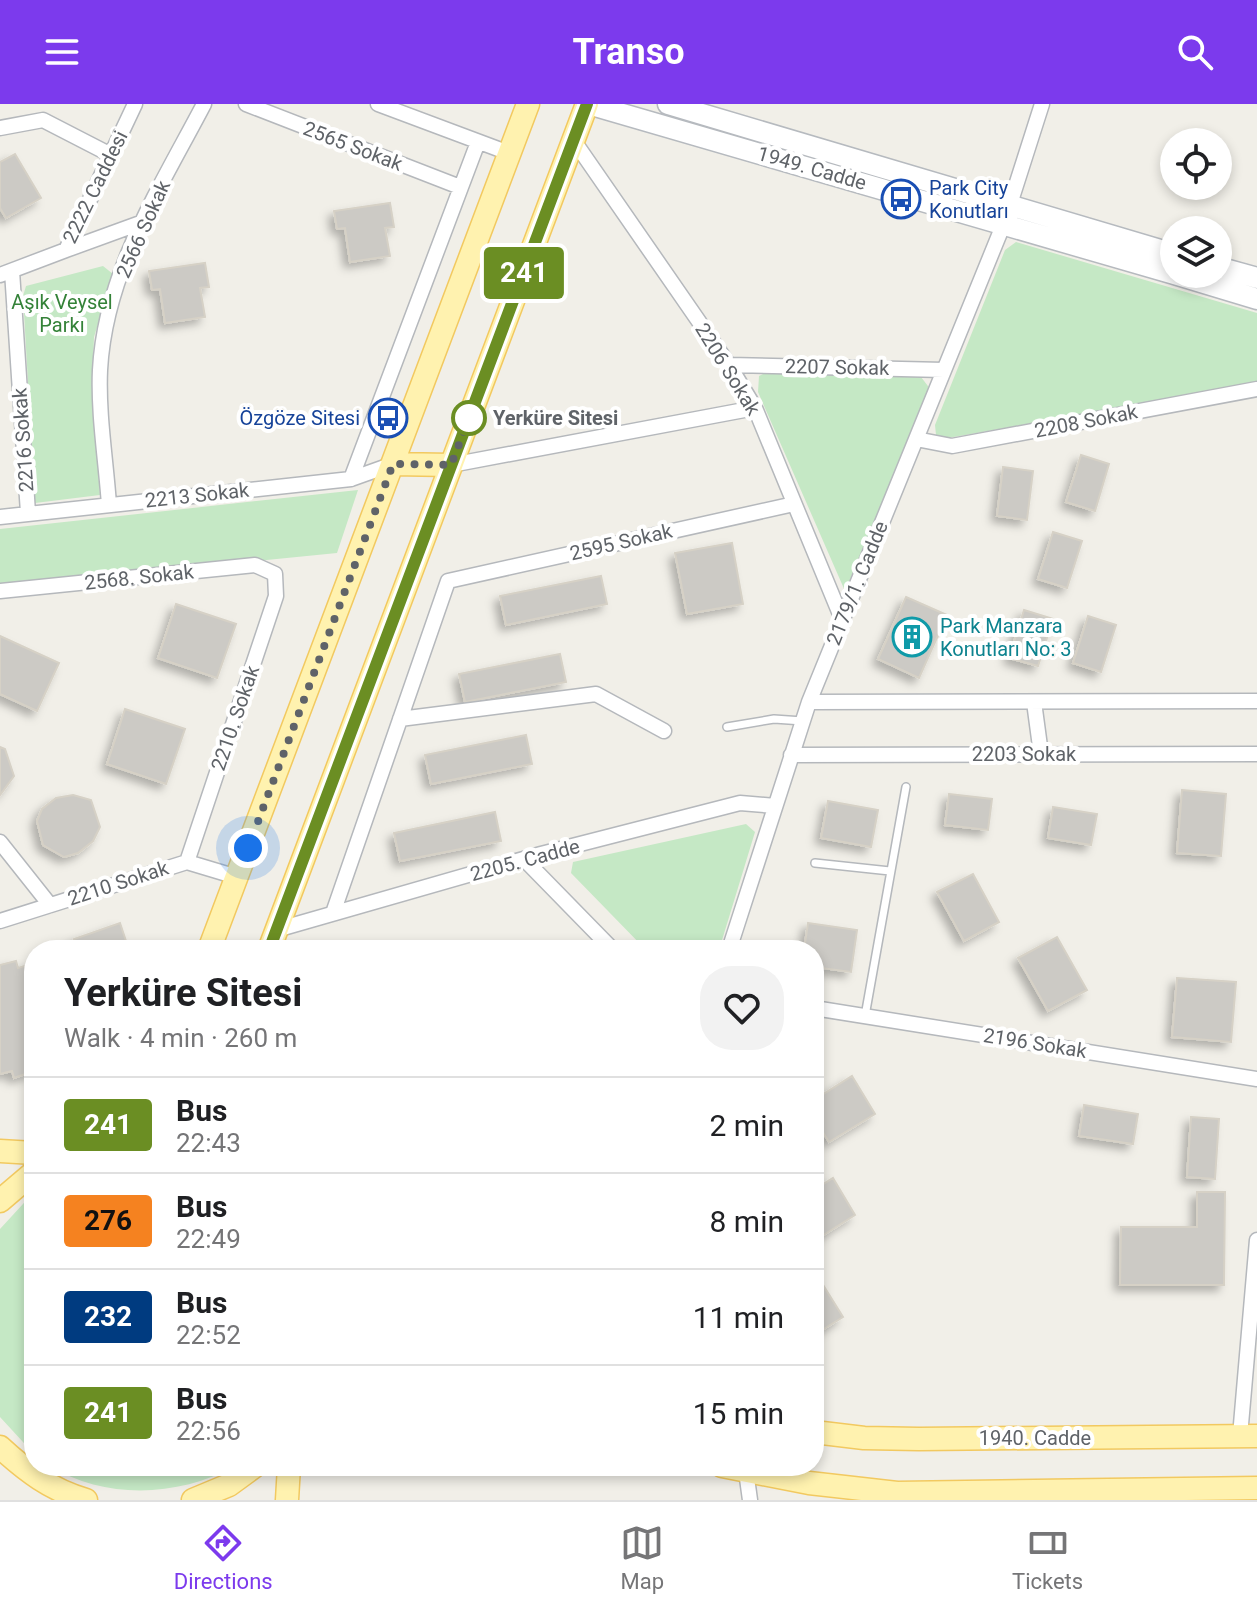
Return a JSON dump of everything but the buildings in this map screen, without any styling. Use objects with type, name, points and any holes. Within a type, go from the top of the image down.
[{"type":"main road","points":[[272,940],[588,104]]},
{"type":"main road","points":[[213,940],[527,105]]},
{"type":"main road","points":[[393,464],[451,465]]},
{"type":"main road","points":[[0,1151],[24,1152]]},
{"type":"main road","points":[[0,1201],[24,1181]]},
{"type":"main road","name":"1940. Cadde","points":[[824,1433],[919,1439],[1248,1436]]},
{"type":"main road","points":[[0,1447],[24,1469]]},
{"type":"main road","points":[[33,1476],[65,1494],[86,1500]]},
{"type":"main road","points":[[193,1500],[229,1485],[241,1476]]},
{"type":"main road","points":[[287,1500],[288,1476]]},
{"type":"main road","points":[[761,1476],[810,1492],[1224,1494],[1257,1488]]},
{"type":"street","name":"2222 Caddesi","points":[[6,273],[66,250],[135,104]]},
{"type":"street","name":"2566 Sokak","points":[[109,505],[100,373],[104,336],[123,267],[204,104]]},
{"type":"street","name":"2565 Sokak","points":[[246,104],[460,187]]},
{"type":"street","points":[[378,104],[509,153]]},
{"type":"street","name":"1949. Cadde","points":[[588,104],[1007,214],[1160,251]]},
{"type":"street","name":"1949. Cadde","points":[[668,104],[1007,214],[1160,269]]},
{"type":"street","name":"2179/1. Cadde","points":[[732,940],[809,702],[1007,214],[1042,104]]},
{"type":"street","points":[[0,128],[43,120],[111,155]]},
{"type":"street","name":"2206 Sokak","points":[[574,141],[729,365],[755,408],[842,619]]},
{"type":"street","points":[[351,479],[478,142]]},
{"type":"street","points":[[66,250],[143,222]]},
{"type":"street","points":[[1232,271],[1257,278]]},
{"type":"street","name":"2216 Sokak","points":[[6,273],[28,513]]},
{"type":"street","name":"1949. Cadde","points":[[1220,288],[1257,299]]},
{"type":"street","name":"2207 Sokak","points":[[729,365],[944,370]]},
{"type":"street","name":"2208 Sokak","points":[[916,439],[938,446],[952,446],[1257,389]]},
{"type":"street","points":[[451,465],[755,408]]},
{"type":"street","name":"2213 Sokak","points":[[0,517],[351,479],[393,464]]},
{"type":"street","name":"2595 Sokak","points":[[400,719],[448,581],[794,504]]},
{"type":"street","name":"2568. Sokak","points":[[0,591],[255,565],[263,565],[275,574]]},
{"type":"street","name":"2210. Sokak","points":[[187,862],[276,596],[275,574]]},
{"type":"street","points":[[333,913],[400,719],[596,694],[664,731]]},
{"type":"street","points":[[809,702],[1257,701]]},
{"type":"street","points":[[1034,702],[1041,754]]},
{"type":"street","name":"2203 Sokak","points":[[791,755],[1257,754]]},
{"type":"street","name":"2205. Cadde","points":[[272,940],[333,913],[524,859],[740,803],[775,806]]},
{"type":"street","points":[[0,842],[50,905]]},
{"type":"street","points":[[524,859],[603,940]]},
{"type":"street","name":"2210 Sokak","points":[[0,921],[187,862],[237,877]]},
{"type":"street","name":"2196 Sokak","points":[[824,1010],[1257,1079]]},
{"type":"street","points":[[1248,1436],[1257,1240]]},
{"type":"street","points":[[747,1476],[750,1500]]},
{"type":"lane","points":[[727,727],[774,719],[803,721]]},
{"type":"lane","points":[[865,1016],[906,787]]},
{"type":"lane","points":[[815,863],[890,871]]},
{"type":"green space","points":[[1016,242],[1160,284],[1160,288],[1172,288],[1257,313],[1257,384],[942,439],[936,435],[935,425],[1005,250]]},
{"type":"green space","name":"Aşık Veysel Parkı","points":[[103,266],[113,274],[94,337],[92,393],[100,495],[35,503],[23,296],[26,286]]},
{"type":"green space","points":[[771,370],[921,377],[931,390],[845,591],[758,392],[759,376]]},
{"type":"green space","points":[[358,490],[337,553],[0,586],[0,529]]},
{"type":"green space","points":[[746,824],[755,832],[722,940],[636,940],[571,873],[573,862]]},
{"type":"green space","points":[[24,1203],[24,1443],[0,1417],[0,1229]]},
{"type":"green space","points":[[213,1476],[166,1489],[142,1490],[94,1485],[71,1477]]},
{"type":"bus line","name":"241","points":[[273,940],[587,104]]},
{"type":"place","name":"Park City Konutları","points":[[901,199]]},
{"type":"place","name":"Özgöze Sitesi","points":[[388,418]]},
{"type":"place","name":"Yerküre Sitesi","points":[[469,418]]},
{"type":"place","name":"Park Manzara Konutları No: 3","points":[[912,637]]},
{"type":"route","points":[[248,848],[393,464],[451,465],[474,406],[469,418]]}]
